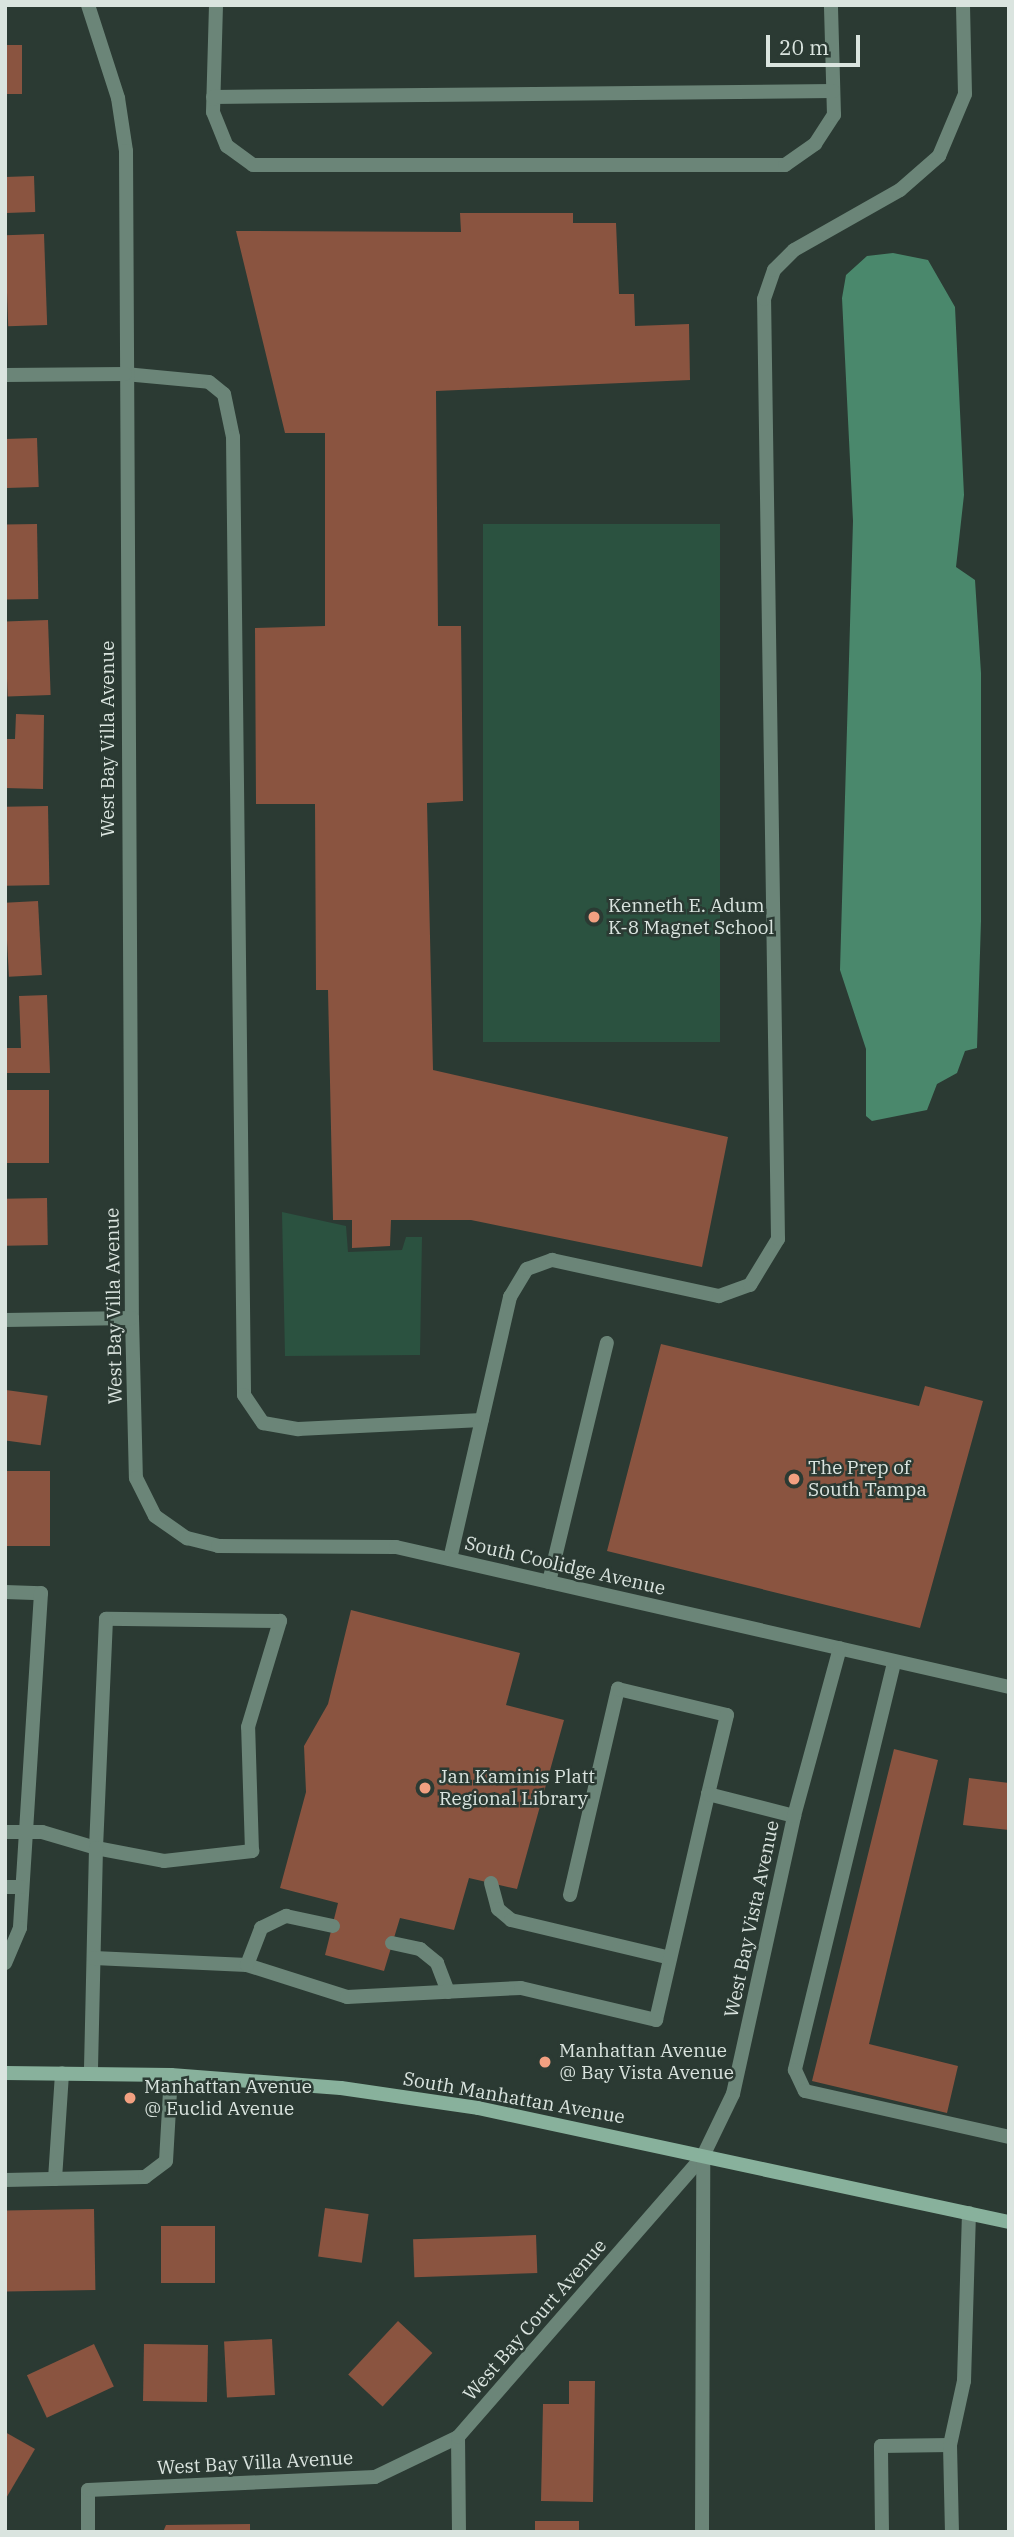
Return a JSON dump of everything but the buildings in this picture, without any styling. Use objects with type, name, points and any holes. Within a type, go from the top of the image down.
[{"type":"main road","name":"South Manhattan Avenue","points":[[5,2073],[171,2075],[341,2088],[478,2108],[1009,2221]]},
{"type":"street","name":"West Bay Villa Avenue","points":[[88,5],[118,98],[126,151],[125,374],[132,1318],[136,1478]]},
{"type":"street","points":[[216,5],[213,97],[227,146],[253,165],[785,165],[815,144],[834,114],[831,5]]},
{"type":"street","points":[[450,1559],[510,1297],[527,1269],[552,1260],[719,1296],[750,1285],[778,1238],[764,299],[774,270],[794,250],[900,190],[939,156],[965,94],[963,5]]},
{"type":"street","points":[[213,97],[833,91]]},
{"type":"street","points":[[5,375],[125,374],[209,382],[224,394],[233,437],[244,1395],[263,1423],[298,1429],[482,1420]]},
{"type":"street","points":[[5,1320],[132,1318]]},
{"type":"street","points":[[549,1582],[607,1343]]},
{"type":"street","name":"South Coolidge Avenue","points":[[136,1478],[155,1516],[187,1538],[218,1546],[396,1547],[839,1648],[894,1663],[1009,1687]]},
{"type":"street","points":[[5,1592],[41,1594],[33,1786],[22,1832],[20,1927],[5,1963]]},
{"type":"street","points":[[5,1832],[22,1832],[96,1848],[164,1861],[252,1851],[247,1727],[280,1621],[106,1619],[96,1848],[91,2073]]},
{"type":"street","name":"West Bay Vista Avenue","points":[[702,2532],[703,2156],[733,2094],[794,1816],[839,1648]]},
{"type":"street","points":[[894,1663],[795,2070],[805,2091],[1009,2137]]},
{"type":"street","points":[[94,1958],[247,1965],[347,1997],[521,1988],[656,2020],[727,1715],[618,1689],[570,1895]]},
{"type":"street","points":[[708,1794],[794,1816]]},
{"type":"street","points":[[491,1883],[498,1909],[511,1920],[670,1958]]},
{"type":"street","points":[[5,1887],[21,1887]]},
{"type":"street","points":[[247,1965],[261,1928],[286,1916],[332,1926]]},
{"type":"street","points":[[392,1943],[420,1949],[437,1963],[448,1993]]},
{"type":"street","points":[[55,2179],[62,2073]]},
{"type":"street","points":[[5,2180],[145,2177],[166,2161],[171,2075]]},
{"type":"street","name":"West Bay Court Avenue","points":[[458,2437],[703,2156]]},
{"type":"street","points":[[952,2532],[950,2445],[964,2381],[969,2213]]},
{"type":"street","name":"West Bay Villa Avenue","points":[[88,2532],[88,2490],[375,2476],[458,2437]]},
{"type":"street","points":[[458,2437],[459,2532]]},
{"type":"street","points":[[882,2532],[881,2446],[950,2445]]},
{"type":"shaded area","points":[[893,253],[928,260],[955,307],[964,495],[956,567],[975,580],[981,673],[981,921],[977,1048],[965,1051],[957,1073],[937,1084],[927,1110],[872,1121],[866,1116],[866,1049],[840,970],[853,521],[842,298],[846,275],[867,256]]},
{"type":"shaded area","points":[[483,524],[720,524],[720,1042],[483,1042]]},
{"type":"shaded area","points":[[282,1212],[346,1226],[348,1252],[402,1250],[406,1237],[422,1237],[420,1355],[285,1356]]},
{"type":"place","name":"Kenneth E. Adum K-8 Magnet School","points":[[594,917]]},
{"type":"place","name":"The Prep of South Tampa","points":[[794,1479]]},
{"type":"place","name":"Jan Kaminis Platt Regional Library","points":[[425,1788]]},
{"type":"place","name":"Manhattan Avenue @ Bay Vista Avenue","points":[[545,2062]]},
{"type":"place","name":"Manhattan Avenue @ Euclid Avenue","points":[[130,2098]]}]
